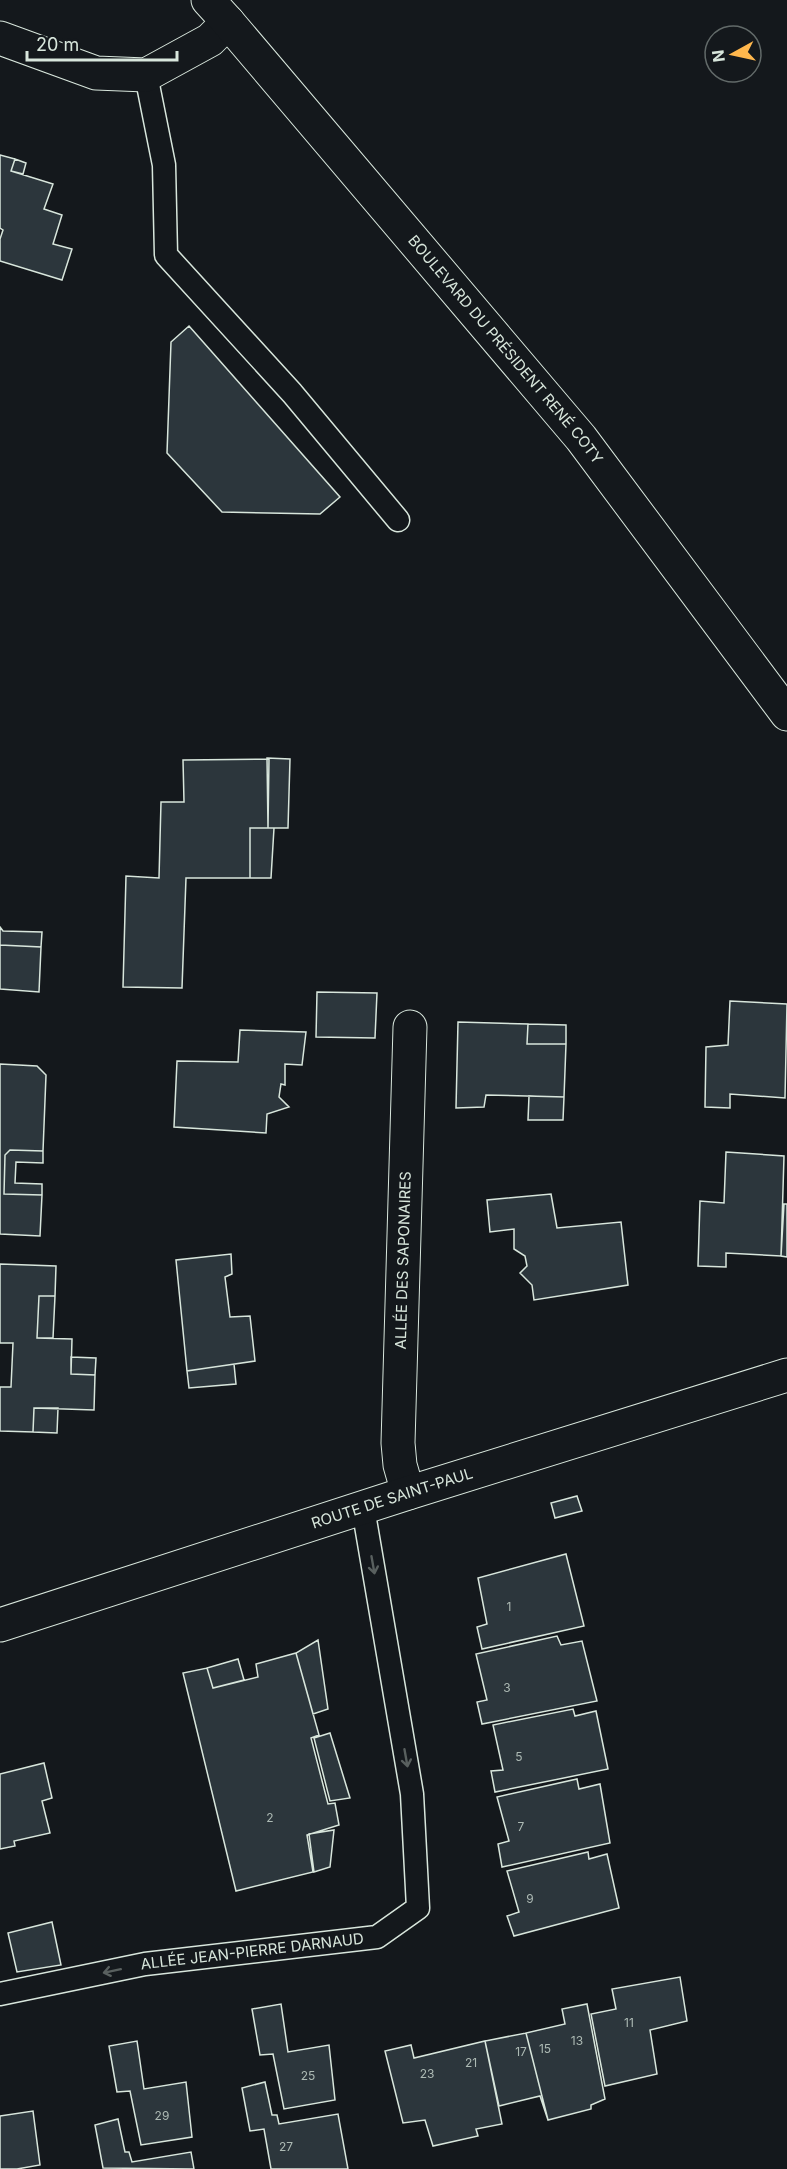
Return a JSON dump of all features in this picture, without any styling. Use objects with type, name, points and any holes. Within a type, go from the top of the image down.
[{"type":"street","points":[[0,38],[96,73],[146,75],[210,40],[218,11]]},
{"type":"street","name":"BOULEVARD DU PRÉSIDENT RENÉ COTY","points":[[218,11],[581,438],[787,714]]},
{"type":"street","name":"ALLÉE DES SAPONAIRES","points":[[408,1493],[400,1464],[398,1443],[410,1027]]},
{"type":"street","name":"ROUTE DE SAINT-PAUL","points":[[0,1625],[408,1493],[787,1375]]},
{"type":"lane","points":[[146,75],[164,165],[166,255],[292,393],[398,520]]},
{"type":"lane","name":"ALLÉE JEAN-PIERRE DARNAUD","points":[[0,1994],[145,1964],[377,1937],[418,1908],[412,1794],[363,1508]]},
{"type":"building","points":[[0,155],[15,159],[11,171],[53,184],[44,209],[62,215],[53,244],[72,249],[62,280],[0,261],[0,239],[3,230],[0,228]]},
{"type":"building","points":[[15,159],[26,163],[23,174],[11,171]]},
{"type":"building","points":[[189,326],[340,497],[320,514],[222,512],[167,453],[171,342]]},
{"type":"building","points":[[267,758],[290,759],[288,828],[268,828]]},
{"type":"building","points":[[269,759],[268,828],[250,828],[250,878],[186,878],[182,988],[123,987],[126,876],[159,878],[161,802],[184,802],[183,760]]},
{"type":"building","points":[[250,828],[274,828],[271,878],[250,878]]},
{"type":"building","points":[[0,927],[3,931],[42,932],[41,947],[0,945]]},
{"type":"building","points":[[0,945],[41,947],[39,992],[0,989]]},
{"type":"building","points":[[317,992],[377,993],[375,1038],[316,1037]]},
{"type":"building","points":[[730,1001],[787,1004],[785,1098],[730,1094],[730,1108],[705,1107],[706,1047],[728,1045]]},
{"type":"building","points":[[458,1022],[528,1024],[527,1044],[566,1044],[564,1097],[486,1095],[484,1107],[456,1108]]},
{"type":"building","points":[[528,1024],[566,1025],[566,1044],[527,1044]]},
{"type":"building","points":[[240,1030],[306,1032],[302,1065],[285,1064],[285,1085],[281,1084],[279,1097],[289,1107],[267,1114],[266,1133],[174,1127],[177,1061],[238,1062]]},
{"type":"building","points":[[0,1064],[37,1066],[46,1075],[43,1151],[10,1150],[5,1155],[4,1194],[42,1195],[40,1236],[0,1234]]},
{"type":"building","points":[[529,1096],[564,1097],[563,1120],[528,1120]]},
{"type":"building","points":[[10,1150],[43,1151],[43,1163],[16,1162],[15,1183],[42,1184],[42,1195],[4,1194],[5,1155]]},
{"type":"building","points":[[726,1152],[784,1156],[781,1256],[726,1253],[726,1267],[698,1266],[700,1201],[724,1203]]},
{"type":"building","points":[[551,1194],[557,1228],[621,1222],[628,1285],[534,1300],[532,1285],[520,1273],[527,1266],[525,1256],[514,1249],[514,1229],[490,1232],[487,1200]]},
{"type":"building","points":[[784,1204],[787,1204],[787,1257],[781,1256]]},
{"type":"building","points":[[231,1254],[232,1274],[225,1277],[230,1317],[250,1316],[255,1361],[187,1371],[176,1260]]},
{"type":"building","points":[[0,1264],[56,1266],[55,1296],[39,1296],[37,1338],[72,1339],[71,1374],[95,1375],[94,1410],[34,1408],[33,1432],[0,1431],[0,1387],[11,1387],[13,1343],[0,1343]]},
{"type":"building","points":[[39,1296],[55,1296],[53,1338],[37,1338]]},
{"type":"building","points":[[71,1357],[96,1358],[95,1375],[71,1374]]},
{"type":"building","points":[[234,1364],[236,1384],[189,1388],[187,1371]]},
{"type":"building","points":[[34,1408],[58,1408],[57,1433],[33,1432]]},
{"type":"building","points":[[577,1496],[582,1511],[555,1518],[551,1503]]},
{"type":"building","points":[[566,1554],[584,1626],[482,1649],[477,1627],[487,1624],[478,1578]]},
{"type":"building","points":[[557,1636],[561,1645],[582,1641],[597,1701],[482,1724],[477,1702],[487,1700],[476,1654]]},
{"type":"building","points":[[318,1640],[328,1709],[313,1714],[296,1653]]},
{"type":"building","points":[[296,1653],[319,1735],[311,1738],[328,1804],[335,1803],[339,1825],[307,1835],[313,1872],[236,1891],[183,1673],[207,1668],[213,1688],[258,1677],[256,1664]]},
{"type":"building","points":[[238,1659],[244,1680],[213,1688],[207,1668]]},
{"type":"building","points":[[573,1709],[575,1716],[596,1711],[608,1769],[495,1792],[491,1771],[503,1770],[493,1725]]},
{"type":"building","points":[[330,1733],[350,1798],[330,1801],[314,1738]]},
{"type":"building","points":[[44,1763],[52,1798],[42,1801],[50,1833],[14,1841],[15,1846],[0,1849],[0,1774]]},
{"type":"building","points":[[577,1779],[579,1789],[600,1784],[610,1843],[502,1867],[498,1844],[509,1841],[497,1797]]},
{"type":"building","points":[[334,1830],[330,1867],[314,1872],[309,1834]]},
{"type":"building","points":[[588,1852],[589,1859],[607,1854],[619,1908],[514,1936],[507,1916],[519,1912],[507,1871]]},
{"type":"building","points":[[52,1922],[61,1965],[17,1972],[8,1933]]},
{"type":"building","points":[[680,1977],[687,2021],[650,2030],[657,2074],[605,2086],[591,2014],[616,2009],[612,1989]]},
{"type":"building","points":[[281,2004],[288,2052],[329,2045],[335,2100],[284,2109],[273,2054],[260,2055],[252,2009]]},
{"type":"building","points":[[587,2004],[605,2099],[591,2105],[591,2109],[548,2120],[526,2033],[565,2024],[562,2009]]},
{"type":"building","points":[[526,2033],[548,2120],[540,2096],[499,2106],[485,2041]]},
{"type":"building","points":[[137,2041],[144,2089],[186,2082],[192,2137],[141,2145],[130,2091],[117,2092],[109,2046]]},
{"type":"building","points":[[485,2041],[502,2124],[476,2129],[478,2136],[433,2146],[425,2120],[403,2123],[385,2051],[411,2045],[414,2058]]},
{"type":"building","points":[[265,2082],[272,2115],[277,2115],[279,2124],[338,2114],[348,2169],[271,2169],[264,2129],[250,2131],[242,2088]]},
{"type":"building","points":[[33,2111],[40,2165],[0,2169],[0,2116]]},
{"type":"building","points":[[118,2119],[125,2152],[129,2152],[132,2162],[191,2152],[194,2169],[103,2168],[95,2125]]}]
